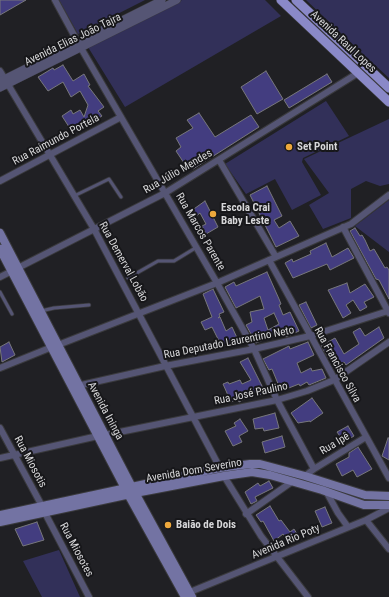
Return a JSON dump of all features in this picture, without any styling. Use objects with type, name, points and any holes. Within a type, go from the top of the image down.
[{"type":"main road","name":"Avenida Raul Lopes","points":[[281,0],[389,102]]},
{"type":"main road","name":"Avenida Raul Lopes","points":[[296,0],[389,88]]},
{"type":"main road","name":"Avenida Ininga","points":[[0,234],[15,269],[186,596]]},
{"type":"main road","name":"Avenida Ininga","points":[[0,249],[15,269],[41,312],[55,346]]},
{"type":"main road","name":"Avenida Dom Severino","points":[[0,515],[43,509],[260,464],[305,476],[365,496],[389,496]]},
{"type":"main road","name":"Avenida Dom Severino","points":[[222,472],[252,472],[270,475],[326,491],[364,505],[389,506]]},
{"type":"main road","name":"Avenida Dom Severino","points":[[0,522],[43,509]]},
{"type":"street","name":"Rua Marcos Parente","points":[[55,0],[79,45],[197,247],[254,349],[277,400],[314,469]]},
{"type":"street","name":"Avenida Elias João Tajra","points":[[3,83],[79,45],[162,0]]},
{"type":"street","name":"Avenida Elias João Tajra","points":[[79,45],[177,0]]},
{"type":"street","name":"Rua Demerval Lobão","points":[[0,71],[3,83],[50,155],[94,229],[192,417],[246,514],[276,557],[308,597]]},
{"type":"street","name":"Rua Júlio Mendes","points":[[0,277],[165,192],[358,73]]},
{"type":"street","name":"Rua Raimundo Portela","points":[[0,181],[121,117]]},
{"type":"street","points":[[219,160],[276,256]]},
{"type":"street","points":[[0,368],[217,283],[351,224],[389,195]]},
{"type":"street","points":[[343,227],[388,312]]},
{"type":"street","name":"Rua Francisco Silva","points":[[269,260],[389,478]]},
{"type":"street","name":"Rua Deputado Laurentino Neto","points":[[76,386],[310,336],[388,312]]},
{"type":"street","name":"Rua José Paulino","points":[[0,458],[277,400],[307,391],[334,380],[389,342]]},
{"type":"street","name":"Rua Miosotis","points":[[0,428],[43,509]]},
{"type":"street","name":"Rua Ipê","points":[[314,469],[366,437]]},
{"type":"street","points":[[305,476],[314,469]]},
{"type":"street","points":[[246,514],[293,481]]},
{"type":"street","points":[[326,491],[338,513],[348,527]]},
{"type":"street","name":"Avenida Rio Poty","points":[[186,596],[366,520],[389,506]]},
{"type":"street","name":"Rua Miosotes","points":[[43,509],[89,597]]},
{"type":"street","points":[[366,520],[389,549]]},
{"type":"lane","points":[[74,196],[109,178],[121,198]]},
{"type":"lane","points":[[128,278],[158,261],[174,261],[197,247]]},
{"type":"lane","points":[[0,292],[12,314]]},
{"type":"lane","points":[[41,312],[54,308],[89,305]]},
{"type":"shaded area","points":[[59,0],[145,0],[78,34]]},
{"type":"shaded area","points":[[182,0],[265,0],[281,16],[125,107],[88,47]]},
{"type":"shaded area","points":[[306,0],[389,0],[389,78],[362,53]]},
{"type":"shaded area","name":"Set Point","points":[[326,101],[349,136],[303,158],[302,162],[321,195],[292,210],[275,179],[246,194],[225,164]]},
{"type":"shaded area","points":[[389,119],[389,184],[380,186],[366,181],[351,189],[351,218],[323,229],[309,205],[329,193],[304,159]]},
{"type":"shaded area","points":[[389,200],[389,252],[355,226]]},
{"type":"shaded area","points":[[59,550],[80,597],[42,597],[23,561]]},
{"type":"building","points":[[0,0],[26,0],[0,15]]},
{"type":"building","points":[[63,65],[73,81],[84,74],[90,85],[88,86],[104,107],[98,111],[102,116],[84,127],[82,125],[71,130],[62,116],[71,110],[73,114],[80,110],[84,117],[88,105],[80,91],[71,97],[63,82],[48,91],[38,77],[53,68],[54,70]]},
{"type":"building","points":[[266,71],[283,99],[257,114],[241,87]]},
{"type":"building","points":[[327,74],[332,82],[289,108],[284,100]]},
{"type":"building","points":[[199,113],[215,137],[251,115],[259,127],[193,169],[190,164],[186,166],[176,151],[181,147],[176,138],[193,128],[187,120]]},
{"type":"building","points":[[267,186],[282,216],[274,220],[279,228],[290,221],[299,236],[276,247],[250,195]]},
{"type":"building","points":[[205,201],[218,227],[206,234],[202,226],[206,224],[200,213],[195,217],[191,211]]},
{"type":"building","points":[[355,228],[360,236],[362,235],[370,251],[374,249],[385,268],[387,267],[389,270],[389,299],[379,280],[376,279],[350,231]]},
{"type":"building","points":[[326,243],[332,257],[348,248],[354,258],[330,270],[327,264],[293,278],[285,263],[292,259],[293,262],[311,254],[310,251]]},
{"type":"building","points":[[267,272],[281,304],[279,305],[283,315],[290,312],[299,331],[286,337],[283,332],[256,343],[246,325],[252,322],[250,312],[264,309],[260,296],[236,308],[225,287],[234,282],[236,286]],"holes":[[[274,313],[279,324],[268,330],[264,318]]]},
{"type":"building","points":[[347,283],[350,293],[365,284],[374,297],[364,302],[367,307],[360,311],[353,300],[346,305],[351,313],[343,318],[328,290]]},
{"type":"building","points":[[213,289],[224,312],[219,314],[220,316],[218,318],[220,317],[226,331],[232,327],[239,342],[232,346],[230,343],[222,347],[212,327],[205,330],[201,322],[212,317],[203,294]]},
{"type":"building","points":[[306,302],[317,325],[311,328],[299,305]]},
{"type":"building","points":[[379,327],[384,338],[346,365],[344,362],[337,367],[331,358],[329,359],[321,346],[335,338],[344,354],[359,344],[353,332],[360,328],[365,336]]},
{"type":"building","points":[[9,342],[15,355],[2,362],[0,347]]},
{"type":"building","points":[[308,342],[314,355],[297,363],[301,373],[311,368],[312,371],[322,369],[326,378],[309,385],[307,382],[300,386],[299,384],[281,391],[272,369],[269,370],[263,359],[289,346],[290,349]]},
{"type":"building","points":[[248,358],[265,392],[258,396],[256,392],[239,402],[238,399],[231,402],[223,384],[228,382],[229,384],[240,380],[242,384],[251,380],[240,362]]},
{"type":"building","points":[[312,398],[323,413],[310,422],[298,423],[291,413]]},
{"type":"building","points":[[275,413],[279,428],[264,431],[263,428],[255,429],[253,419]]},
{"type":"building","points":[[240,419],[248,431],[239,436],[242,442],[233,446],[225,431],[236,426],[234,423]]},
{"type":"building","points":[[348,426],[354,436],[344,442],[337,432]]},
{"type":"building","points":[[282,436],[285,447],[265,453],[262,442]]},
{"type":"building","points":[[389,438],[389,460],[382,456]]},
{"type":"building","points":[[358,447],[372,469],[357,477],[353,470],[342,476],[336,464],[349,457],[349,453]]},
{"type":"building","points":[[269,481],[273,488],[255,497],[257,501],[251,504],[245,492],[258,483],[260,486]]},
{"type":"building","points":[[270,506],[279,521],[281,520],[290,532],[294,529],[297,534],[288,541],[283,534],[274,541],[263,521],[261,522],[256,515]]},
{"type":"building","points":[[325,507],[332,523],[322,527],[315,511]]},
{"type":"building","points":[[37,522],[44,540],[23,546],[15,529]]},
{"type":"place","name":"Set Point","points":[[289,147]]},
{"type":"place","name":"Escola Crai Baby Leste","points":[[213,214]]},
{"type":"place","name":"Baião de Dois","points":[[168,525]]}]
